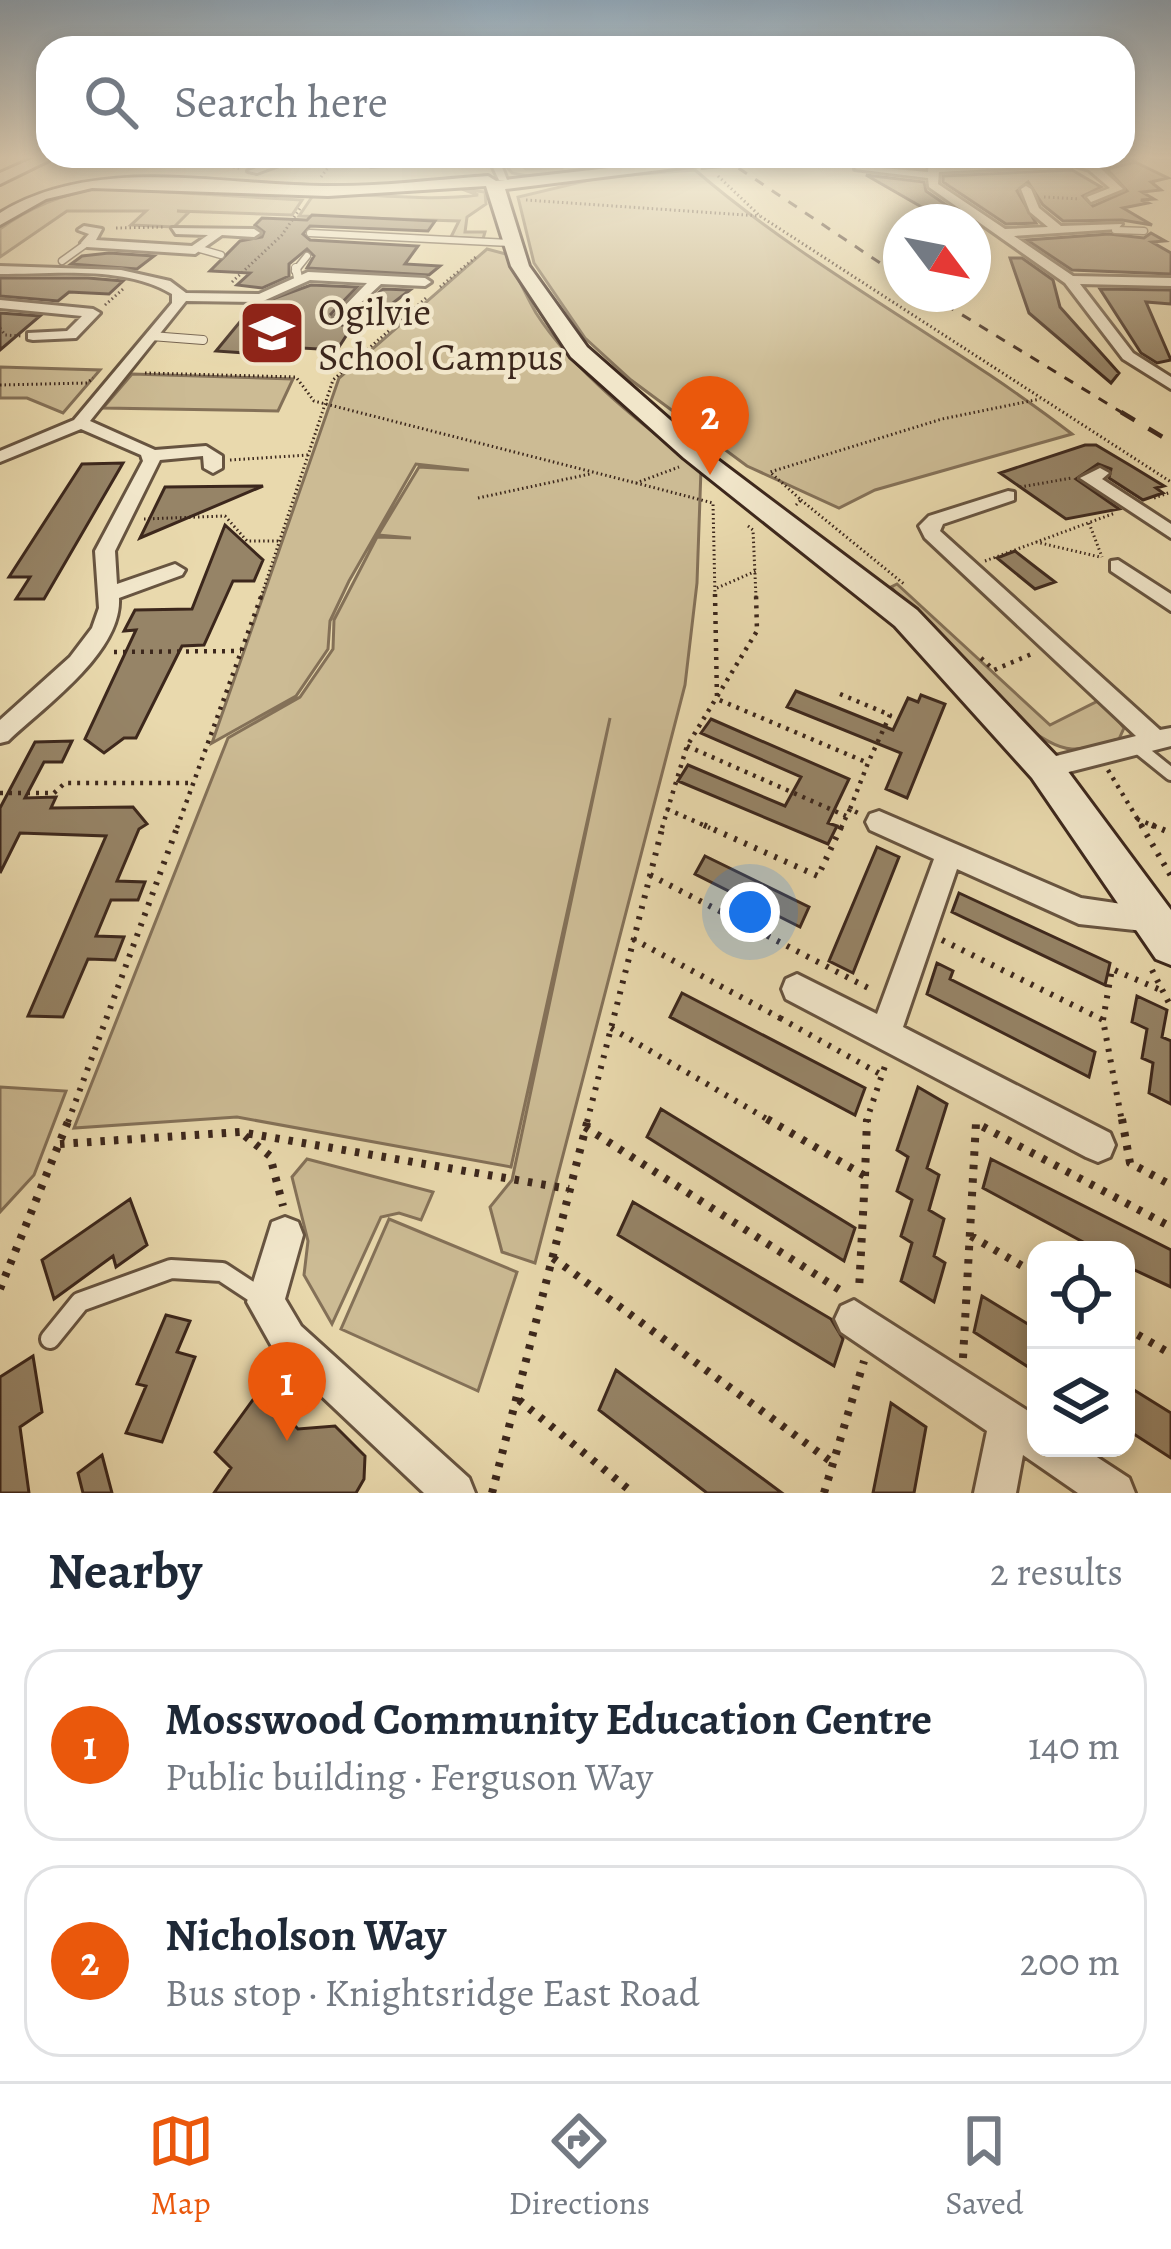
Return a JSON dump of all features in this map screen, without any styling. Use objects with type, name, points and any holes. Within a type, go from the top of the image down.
[{"type":"street","points":[[501,227],[501,243],[580,352],[701,459],[906,618],[1045,768],[1162,932]]},
{"type":"street","points":[[994,227],[1070,280],[1128,356],[1171,384]]},
{"type":"street","points":[[1002,232],[1116,228]]},
{"type":"street","points":[[176,230],[254,233]]},
{"type":"street","points":[[86,232],[148,247],[200,249],[219,232]]},
{"type":"street","points":[[116,276],[148,247]]},
{"type":"street","points":[[0,270],[39,277],[136,277],[174,286],[181,297]]},
{"type":"street","points":[[181,297],[270,296],[298,278],[425,282]]},
{"type":"street","points":[[341,317],[376,280]]},
{"type":"street","points":[[1070,280],[1171,282]]},
{"type":"street","points":[[0,457],[81,423],[181,297]]},
{"type":"street","points":[[9,300],[92,310]]},
{"type":"street","points":[[33,336],[71,335],[92,310]]},
{"type":"street","points":[[81,423],[151,457],[193,449],[213,455],[214,465]]},
{"type":"street","points":[[0,734],[101,633],[109,594],[102,566],[151,457]]},
{"type":"street","points":[[1095,475],[1171,532]]},
{"type":"street","points":[[1008,496],[928,526],[1152,740]]},
{"type":"street","points":[[1110,562],[1155,584],[1171,604]]},
{"type":"street","points":[[109,594],[175,570]]},
{"type":"street","points":[[1045,768],[1152,740]]},
{"type":"street","points":[[879,822],[1079,911],[1162,932]]},
{"type":"street","points":[[890,1037],[896,1003],[949,853]]},
{"type":"street","points":[[796,988],[890,1037],[1072,1150]]},
{"type":"street","points":[[285,1235],[266,1301],[288,1339],[443,1490]]},
{"type":"street","points":[[863,1325],[1023,1431],[995,1493]]},
{"type":"street","points":[[1060,1457],[1114,1493]]},
{"type":"lane","points":[[1116,228],[1144,231]]},
{"type":"lane","points":[[62,261],[86,232]]},
{"type":"lane","points":[[310,233],[501,243]]},
{"type":"lane","points":[[200,249],[221,254]]},
{"type":"lane","points":[[298,278],[294,270],[307,256]]},
{"type":"lane","points":[[151,336],[203,340]]},
{"type":"lane","points":[[1152,740],[1171,774]]},
{"type":"lane","points":[[50,1339],[80,1302],[171,1269],[222,1272],[266,1301]]},
{"type":"path","points":[[86,232],[129,227]]},
{"type":"path","points":[[141,227],[176,230]]},
{"type":"path","points":[[217,296],[288,227]]},
{"type":"path","points":[[776,227],[1171,482]]},
{"type":"path","points":[[0,1288],[60,1144],[190,783],[243,651],[333,380],[501,243]]},
{"type":"path","points":[[92,310],[136,277]]},
{"type":"path","points":[[0,385],[87,383],[100,372],[296,377],[314,401],[713,503],[717,699]]},
{"type":"path","points":[[790,510],[801,500],[770,472],[919,425],[1040,399]]},
{"type":"path","points":[[214,465],[308,455]]},
{"type":"path","points":[[636,483],[701,459]]},
{"type":"path","points":[[478,498],[596,473]]},
{"type":"path","points":[[1008,496],[1007,491],[1032,482],[1045,485],[1095,475]]},
{"type":"path","points":[[969,567],[1171,492]]},
{"type":"path","points":[[119,520],[225,516],[247,541],[278,542]]},
{"type":"path","points":[[1089,523],[1110,562]]},
{"type":"path","points":[[492,1493],[667,809],[687,746],[757,631],[753,530]]},
{"type":"path","points":[[1036,542],[1110,562]]},
{"type":"path","points":[[717,588],[756,571]]},
{"type":"path","points":[[84,652],[243,651]]},
{"type":"path","points":[[667,809],[818,876],[890,715],[840,694]]},
{"type":"path","points":[[717,699],[868,763]]},
{"type":"path","points":[[687,746],[879,822]]},
{"type":"path","points":[[1106,753],[1110,778],[1171,876]]},
{"type":"path","points":[[0,793],[53,793],[65,783],[190,783]]},
{"type":"path","points":[[1137,819],[1171,833]]},
{"type":"path","points":[[650,875],[896,1003]]},
{"type":"path","points":[[922,930],[1103,1020]]},
{"type":"path","points":[[633,939],[882,1075]]},
{"type":"path","points":[[780,1018],[811,956]]},
{"type":"path","points":[[1165,992],[1112,969],[1103,1020],[1130,1163],[1171,1185]]},
{"type":"path","points":[[611,1028],[865,1176]]},
{"type":"path","points":[[585,1127],[858,1301],[863,1130],[890,1037]]},
{"type":"path","points":[[956,1385],[966,1345],[976,1123],[1072,1150],[1171,1227]]},
{"type":"path","points":[[60,1144],[240,1132],[569,1189]]},
{"type":"path","points":[[240,1132],[270,1156],[282,1188],[285,1235]]},
{"type":"path","points":[[971,1236],[1027,1269]]},
{"type":"path","points":[[553,1258],[833,1463]]},
{"type":"path","points":[[824,1493],[863,1325]]},
{"type":"path","points":[[1135,1333],[1171,1354]]},
{"type":"path","points":[[519,1400],[633,1493]]},
{"type":"shaded area","points":[[4,227],[44,227],[0,257]]},
{"type":"shaded area","points":[[456,227],[466,227],[465,232],[485,232],[483,239],[451,237]]},
{"type":"shaded area","points":[[525,227],[768,227],[883,305],[883,312],[893,312],[1072,434],[875,490],[839,508],[747,466],[631,380],[585,338],[534,263]]},
{"type":"shaded area","points":[[487,249],[506,254],[536,313],[569,356],[701,469],[697,583],[685,685],[535,1263],[502,1252],[490,1207],[512,1180],[610,718],[511,1167],[237,1117],[74,1128],[228,738],[300,697],[333,649],[334,620],[377,537],[411,538],[378,535],[419,467],[469,470],[416,464],[349,581],[330,621],[328,649],[296,696],[212,743],[339,378]]},
{"type":"shaded area","points":[[0,367],[100,370],[63,413],[27,398],[0,398]]},
{"type":"shaded area","points":[[132,374],[293,379],[278,411],[103,408]]},
{"type":"shaded area","points":[[897,584],[1050,725],[1102,699],[1124,728],[1119,739],[1072,749],[1028,728],[950,654],[891,587]]},
{"type":"shaded area","points":[[0,1087],[66,1091],[34,1175],[0,1212]]},
{"type":"shaded area","points":[[307,1159],[433,1192],[421,1220],[399,1213],[381,1217],[332,1324],[304,1275],[308,1241],[292,1177]]},
{"type":"shaded area","points":[[389,1219],[517,1272],[478,1391],[341,1329]]},
{"type":"building","points":[[257,227],[309,227],[303,234],[310,240],[418,246],[405,264],[440,266],[429,275],[307,268],[314,256],[307,249],[289,264],[289,276],[262,288],[237,285],[250,273],[210,271],[240,241],[262,237],[264,232]]},
{"type":"building","points":[[326,227],[431,227],[428,231]]},
{"type":"building","points":[[1151,233],[1165,241],[1152,242],[1171,253],[1171,274],[1072,270],[1027,240],[1109,234],[1144,238]]},
{"type":"building","points":[[82,256],[154,256],[137,269],[71,264]]},
{"type":"building","points":[[1010,258],[1022,258],[1053,280],[1060,307],[1119,373],[1111,383],[1029,313]]},
{"type":"building","points":[[0,278],[123,281],[109,294],[69,292],[58,301],[0,296]]},
{"type":"building","points":[[311,285],[357,287],[331,314],[342,325],[383,289],[410,290],[372,319],[359,316],[337,350],[265,346],[259,354],[216,351],[253,306]]},
{"type":"building","points":[[1100,289],[1171,290],[1171,304],[1146,302],[1171,360],[1157,363],[1141,353]]},
{"type":"building","points":[[0,313],[40,316],[0,350]]},
{"type":"building","points":[[1096,445],[1164,486],[1156,488],[1163,493],[1143,500],[1109,478],[1111,469],[1098,464],[1076,479],[1119,509],[1066,519],[1000,473]]},
{"type":"building","points":[[123,463],[44,599],[16,599],[30,577],[9,577],[82,464]]},
{"type":"building","points":[[263,486],[140,538],[165,487]]},
{"type":"building","points":[[225,525],[263,560],[254,581],[233,581],[204,645],[182,646],[136,738],[124,738],[104,753],[85,739],[136,630],[124,631],[135,610],[192,609]]},
{"type":"building","points":[[1015,551],[1055,582],[1035,589],[997,558]]},
{"type":"building","points":[[796,691],[893,730],[908,698],[918,702],[921,695],[945,704],[907,798],[886,789],[901,753],[787,707]]},
{"type":"building","points":[[711,719],[849,779],[828,823],[837,826],[828,844],[678,781],[688,765],[785,806],[801,777],[701,733]]},
{"type":"building","points":[[72,741],[62,762],[44,762],[25,798],[56,797],[51,808],[133,807],[147,824],[139,829],[117,881],[145,882],[138,900],[111,900],[96,936],[124,937],[115,960],[88,959],[63,1017],[28,1016],[106,836],[20,833],[0,873],[0,808],[35,742]]},
{"type":"building","points":[[877,847],[899,857],[853,973],[829,961]]},
{"type":"building","points":[[705,856],[809,907],[800,927],[695,874]]},
{"type":"building","points":[[959,893],[1110,963],[1105,985],[952,912]]},
{"type":"building","points":[[937,963],[953,971],[950,979],[1095,1052],[1089,1077],[927,994]]},
{"type":"building","points":[[682,993],[865,1088],[855,1115],[670,1017]]},
{"type":"building","points":[[1137,996],[1167,1010],[1162,1037],[1171,1041],[1171,1104],[1149,1093],[1153,1063],[1142,1058],[1147,1029],[1132,1022]]},
{"type":"building","points":[[918,1087],[947,1104],[927,1168],[939,1175],[929,1210],[944,1219],[934,1256],[945,1263],[934,1302],[901,1281],[912,1243],[901,1236],[912,1200],[897,1191],[908,1157],[897,1150]]},
{"type":"building","points":[[661,1109],[855,1228],[844,1261],[647,1137]]},
{"type":"building","points":[[991,1159],[1171,1250],[1171,1287],[1135,1270],[1135,1241],[1081,1241],[983,1188]]},
{"type":"building","points":[[130,1199],[147,1245],[116,1267],[113,1256],[54,1299],[42,1260]]},
{"type":"building","points":[[633,1202],[831,1319],[843,1339],[834,1366],[618,1235]]},
{"type":"building","points":[[982,1296],[1027,1324],[1027,1366],[974,1332]]},
{"type":"building","points":[[166,1315],[190,1321],[177,1352],[195,1357],[162,1442],[126,1433],[146,1386],[137,1384]]},
{"type":"building","points":[[33,1356],[42,1412],[20,1427],[29,1493],[0,1493],[0,1377]]},
{"type":"building","points":[[616,1370],[782,1493],[707,1493],[599,1410]]},
{"type":"building","points":[[260,1390],[298,1429],[335,1426],[365,1456],[364,1479],[356,1493],[214,1493],[231,1468],[215,1452]]},
{"type":"building","points":[[1135,1391],[1171,1413],[1171,1458],[1135,1435]]},
{"type":"building","points":[[891,1403],[926,1427],[914,1493],[873,1493]]},
{"type":"building","points":[[102,1455],[112,1493],[83,1493],[78,1473]]},
{"type":"railway","points":[[826,227],[883,265]]},
{"type":"railway","points":[[957,312],[1126,415]]},
{"type":"railway","points":[[1121,412],[1126,415]]},
{"type":"railway","points":[[1126,415],[1171,442]]},
{"type":"place","name":"Ogilvie School Campus","points":[[272,333]]},
{"type":"place","name":"Nicholson Way","points":[[710,475]]},
{"type":"place","name":"Mosswood Community Education Centre","points":[[287,1441]]}]
